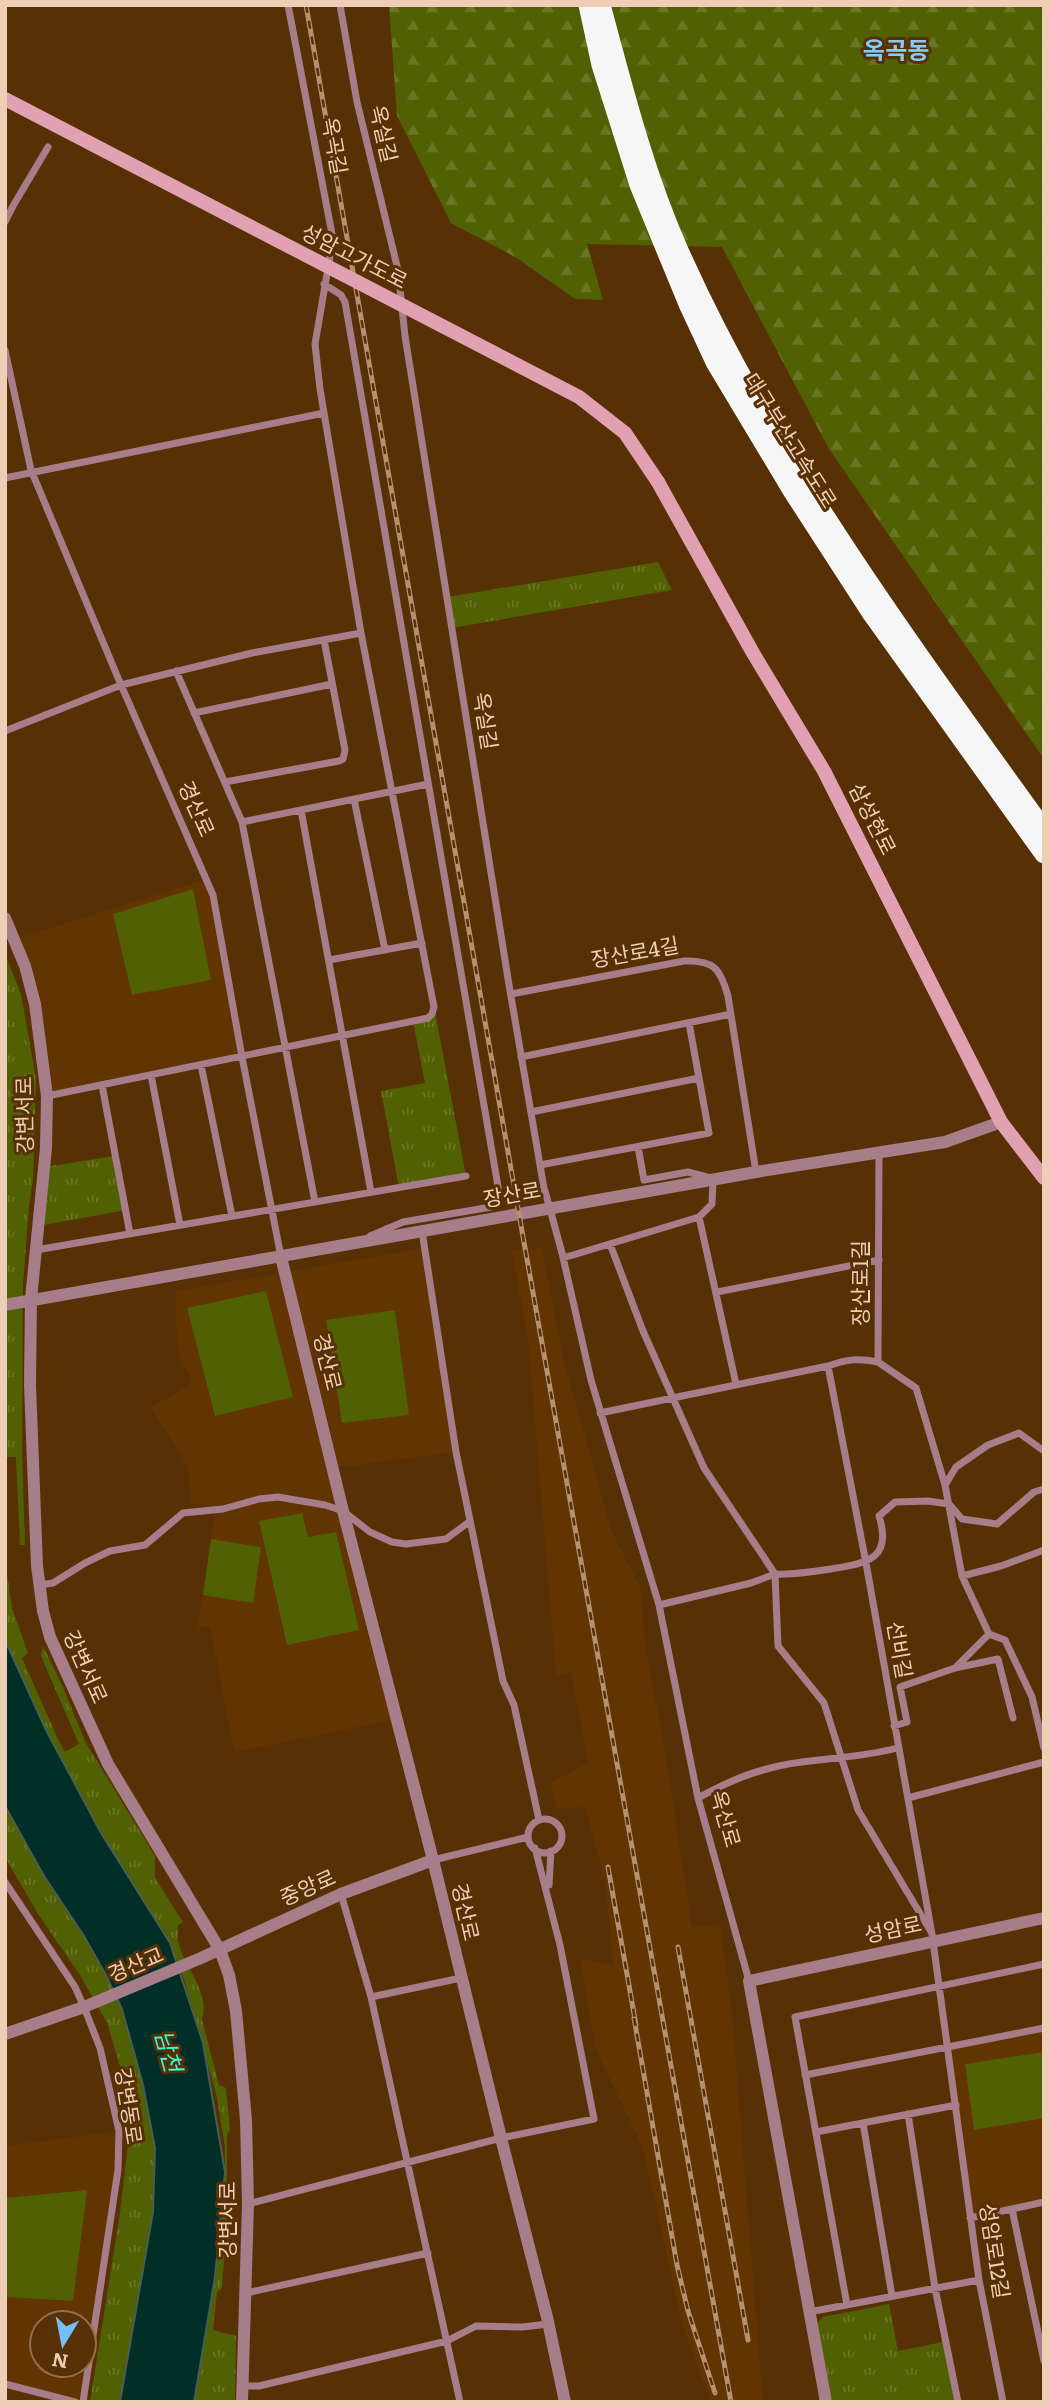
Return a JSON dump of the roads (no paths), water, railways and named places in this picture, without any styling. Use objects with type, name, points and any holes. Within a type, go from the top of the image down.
[{"type":"highway","name":"대구부산고속도로","points":[[588,5],[601,65],[639,185],[721,358],[807,488],[878,611],[1044,854]]},
{"type":"highway","name":"대구부산고속도로","points":[[601,5],[650,172],[721,358]]},
{"type":"highway","name":"대구부산고속도로","points":[[878,611],[1044,830]]},
{"type":"main road","name":"성암고가도로","points":[[5,99],[579,397],[625,433],[658,482]]},
{"type":"main road","name":"삼성현로","points":[[658,482],[753,653],[824,771],[1002,1122],[1044,1178]]},
{"type":"street","name":"옥곡길","points":[[288,5],[333,239],[315,344],[324,413],[361,633],[434,1007],[428,1018],[343,1036]]},
{"type":"street","name":"옥실길","points":[[340,5],[357,102],[398,270],[405,335],[510,994],[545,1193],[562,1256]]},
{"type":"street","points":[[5,222],[48,147]]},
{"type":"street","points":[[324,284],[341,295],[345,302],[499,1192],[498,1199],[491,1206],[403,1222],[356,1243]]},
{"type":"street","name":"경산로","points":[[5,349],[32,473],[213,895],[281,1257],[549,2324],[565,2402]]},
{"type":"street","points":[[5,478],[324,413]]},
{"type":"street","points":[[5,731],[121,685],[252,653],[361,633]]},
{"type":"street","points":[[225,782],[343,759],[345,750],[324,640]]},
{"type":"street","points":[[176,671],[242,822],[315,1202]]},
{"type":"street","points":[[194,713],[332,684]]},
{"type":"street","points":[[242,822],[428,784]]},
{"type":"street","points":[[354,799],[385,950]]},
{"type":"street","points":[[301,810],[371,1192]]},
{"type":"street","name":"강변서로","points":[[5,918],[25,965],[36,1004],[47,1096],[46,1148],[29,1300],[31,1447],[39,1585],[50,1637],[91,1729],[129,1799],[220,1950],[229,1975],[237,2024],[246,2120],[248,2204],[242,2402]]},
{"type":"street","points":[[329,960],[422,943]]},
{"type":"street","name":"장산로4길","points":[[510,994],[684,961],[701,961],[716,967],[723,980],[731,1014],[756,1172]]},
{"type":"street","points":[[522,1057],[731,1014]]},
{"type":"street","points":[[540,1165],[709,1133],[689,1023]]},
{"type":"street","points":[[47,1096],[343,1036]]},
{"type":"street","points":[[201,1065],[232,1216]]},
{"type":"street","points":[[151,1075],[180,1225]]},
{"type":"street","points":[[531,1112],[699,1078]]},
{"type":"street","points":[[102,1085],[130,1234]]},
{"type":"street","name":"장산로","points":[[5,1305],[756,1172],[945,1142],[1002,1122]]},
{"type":"street","points":[[562,1256],[699,1217],[712,1204],[716,1180],[688,1172],[644,1180],[638,1147]]},
{"type":"street","name":"장산로1길","points":[[878,1362],[879,1152]]},
{"type":"street","points":[[36,1250],[466,1176]]},
{"type":"street","points":[[699,1217],[736,1384]]},
{"type":"street","points":[[422,1230],[469,1522],[503,1681],[514,1705],[539,1820]]},
{"type":"street","points":[[610,1244],[671,1398],[704,1468],[775,1574],[778,1646],[824,1703],[858,1810],[932,1938]]},
{"type":"street","name":"옥산로","points":[[562,1256],[600,1413],[659,1605],[698,1798],[749,1981],[826,2402]]},
{"type":"street","points":[[717,1292],[879,1260]]},
{"type":"street","points":[[600,1413],[859,1358],[878,1362],[916,1388],[945,1485],[962,1576],[989,1634],[1005,1640],[1032,1697],[1044,1748]]},
{"type":"street","name":"선비길","points":[[828,1366],[866,1563],[932,1938]]},
{"type":"street","points":[[945,1485],[956,1467],[988,1446],[1018,1433],[1044,1451]]},
{"type":"street","points":[[659,1605],[751,1583],[775,1574],[794,1575],[866,1563],[879,1551],[885,1534],[879,1516],[895,1502],[928,1501],[949,1504],[962,1519],[997,1524],[1034,1492],[1044,1489]]},
{"type":"street","points":[[39,1585],[53,1583],[110,1551],[145,1545],[175,1518],[188,1512],[223,1509],[259,1499],[278,1497],[325,1505],[343,1511],[370,1532],[392,1542],[406,1544],[446,1539],[469,1522]]},
{"type":"street","points":[[962,1576],[1001,1566],[1044,1550]]},
{"type":"street","points":[[955,1668],[989,1634]]},
{"type":"street","points":[[894,1726],[907,1722],[900,1687],[955,1668],[998,1659],[1013,1718]]},
{"type":"street","points":[[1032,1697],[1044,1694]]},
{"type":"street","points":[[698,1798],[763,1770],[897,1748]]},
{"type":"street","points":[[908,1798],[1044,1762]]},
{"type":"street","points":[[248,2204],[501,2138],[594,2119],[548,1878],[551,1851],[560,1842],[561,1831],[555,1822],[545,1819],[539,1820],[531,1827],[528,1837],[535,1848],[552,1907]]},
{"type":"street","points":[[433,1860],[528,1837]]},
{"type":"street","points":[[535,1848],[542,1852],[551,1851]]},
{"type":"street","name":"중앙로","points":[[201,1958],[341,1894],[433,1860]]},
{"type":"street","name":"강변동로","points":[[5,1882],[75,1987],[100,2048],[116,2114],[119,2146],[116,2183],[83,2402]]},
{"type":"street","points":[[341,1894],[371,1997],[460,2402]]},
{"type":"street","name":"성암로","points":[[749,1981],[932,1938],[1044,1918]]},
{"type":"street","name":"성암로12길","points":[[932,1938],[979,2280],[1003,2402]]},
{"type":"street","name":"경산교","points":[[84,2007],[201,1958]]},
{"type":"street","points":[[847,2305],[795,2017],[1044,1964]]},
{"type":"street","points":[[371,1997],[461,1978]]},
{"type":"street","points":[[5,2034],[84,2007]]},
{"type":"street","points":[[805,2075],[1044,2028]]},
{"type":"street","points":[[816,2132],[956,2105]]},
{"type":"street","points":[[908,2114],[935,2288],[958,2402]]},
{"type":"street","points":[[863,2123],[892,2296]]},
{"type":"street","points":[[970,2218],[1044,2202]]},
{"type":"street","points":[[1012,2209],[1044,2361]]},
{"type":"street","points":[[246,2293],[428,2253]]},
{"type":"street","points":[[809,2312],[979,2280]]},
{"type":"street","points":[[244,2386],[259,2386],[447,2341],[476,2326],[522,2327],[549,2324]]},
{"type":"street","points":[[5,2384],[75,2402]]},
{"type":"water","name":"남천","points":[[5,1640],[46,1730],[101,1833],[170,1943],[203,2043],[225,2172],[215,2277],[194,2402],[120,2402],[153,2212],[155,2148],[143,2085],[122,2009],[84,1936],[44,1876],[5,1806]]},
{"type":"railway","points":[[306,5],[731,2402]]},
{"type":"railway","points":[[608,1867],[636,2025]]},
{"type":"railway","points":[[678,1947],[748,2340]]},
{"type":"railway","points":[[634,2018],[677,2265],[688,2311],[715,2393]]},
{"type":"district","name":"옥곡동","points":[[896,51]]}]
